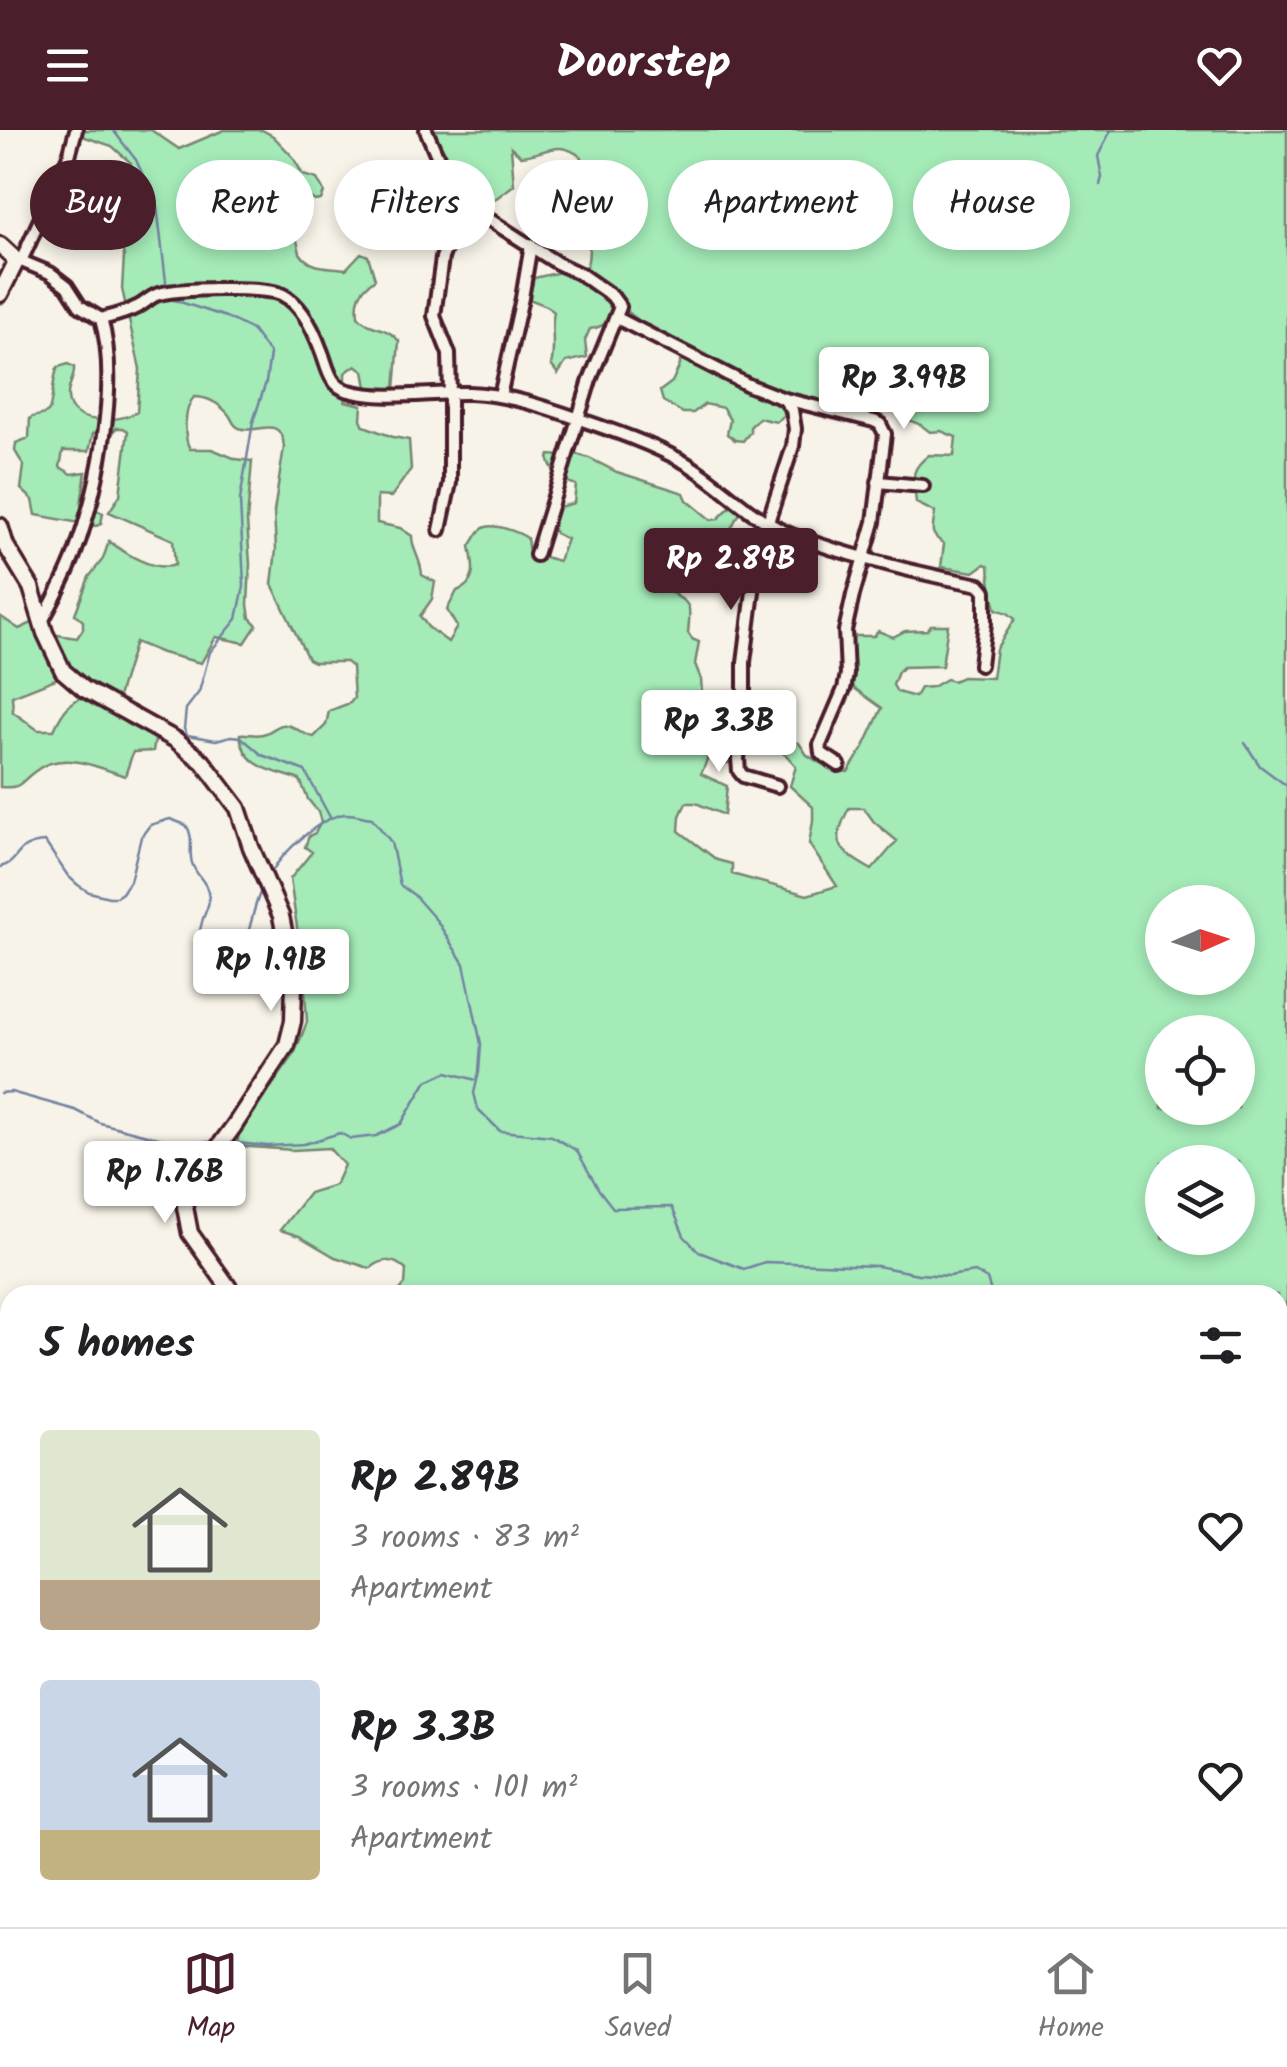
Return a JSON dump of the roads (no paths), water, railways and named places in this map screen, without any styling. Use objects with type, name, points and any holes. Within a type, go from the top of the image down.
[{"type":"main road","points":[[0,245],[18,260],[0,294]]},
{"type":"main road","points":[[0,526],[6,546],[27,578],[51,650],[70,679],[176,740],[203,762],[238,808],[287,935],[294,982],[293,1021],[287,1045],[188,1189],[184,1207],[186,1222],[197,1244],[227,1285]]},
{"type":"street","points":[[41,622],[75,552],[99,460],[106,411],[108,352],[101,319],[80,306],[68,286],[18,260],[70,156],[76,130]]},
{"type":"street","points":[[426,130],[439,160]]},
{"type":"street","points":[[440,530],[450,483],[450,394],[448,354],[434,316],[445,250]]},
{"type":"street","points":[[500,396],[530,250]]},
{"type":"street","points":[[536,556],[590,380],[620,307],[612,296],[539,250]]},
{"type":"street","points":[[101,319],[141,306],[157,294],[274,291],[285,295],[308,322],[338,388],[380,395],[500,396],[578,419],[684,462],[784,532],[864,559],[984,587],[986,624],[980,665]]},
{"type":"street","points":[[617,318],[748,384],[880,424],[884,434],[874,522],[845,631],[847,674],[820,744],[820,753],[839,765]]},
{"type":"street","points":[[778,786],[743,776],[738,767],[744,662],[758,552],[783,480],[795,429],[792,410],[784,398]]},
{"type":"street","points":[[878,482],[923,486]]},
{"type":"waterway","points":[[113,130],[136,160],[157,206],[167,290]]},
{"type":"waterway","points":[[1100,185],[1098,156],[1111,130]]},
{"type":"waterway","points":[[168,298],[252,330],[270,354],[240,500],[244,586],[237,619],[210,652],[199,692],[186,709],[184,729],[187,735],[216,740],[241,737],[262,755],[305,771],[331,819]]},
{"type":"waterway","points":[[1245,743],[1260,766],[1287,786]]},
{"type":"waterway","points":[[271,873],[284,855],[327,820],[347,814],[372,818],[391,842],[400,885],[437,921],[464,964],[481,1044],[474,1093],[478,1109],[500,1131],[552,1136],[577,1151],[613,1208],[672,1207],[684,1236],[699,1252],[744,1269],[765,1262],[877,1266],[949,1276],[975,1272],[987,1279],[989,1285]]},
{"type":"waterway","points":[[0,867],[27,846],[45,842],[78,885],[89,892],[116,897],[130,881],[141,837],[150,825],[170,819],[186,825],[192,863],[209,899],[200,943],[204,955],[220,968],[230,964],[243,948],[262,889]]},
{"type":"waterway","points":[[228,1142],[268,1146],[304,1144],[340,1133],[351,1139],[376,1136],[401,1124],[427,1081],[447,1072],[476,1080]]},
{"type":"waterway","points":[[0,1093],[11,1092],[75,1110],[100,1123],[174,1142],[215,1142]]}]
